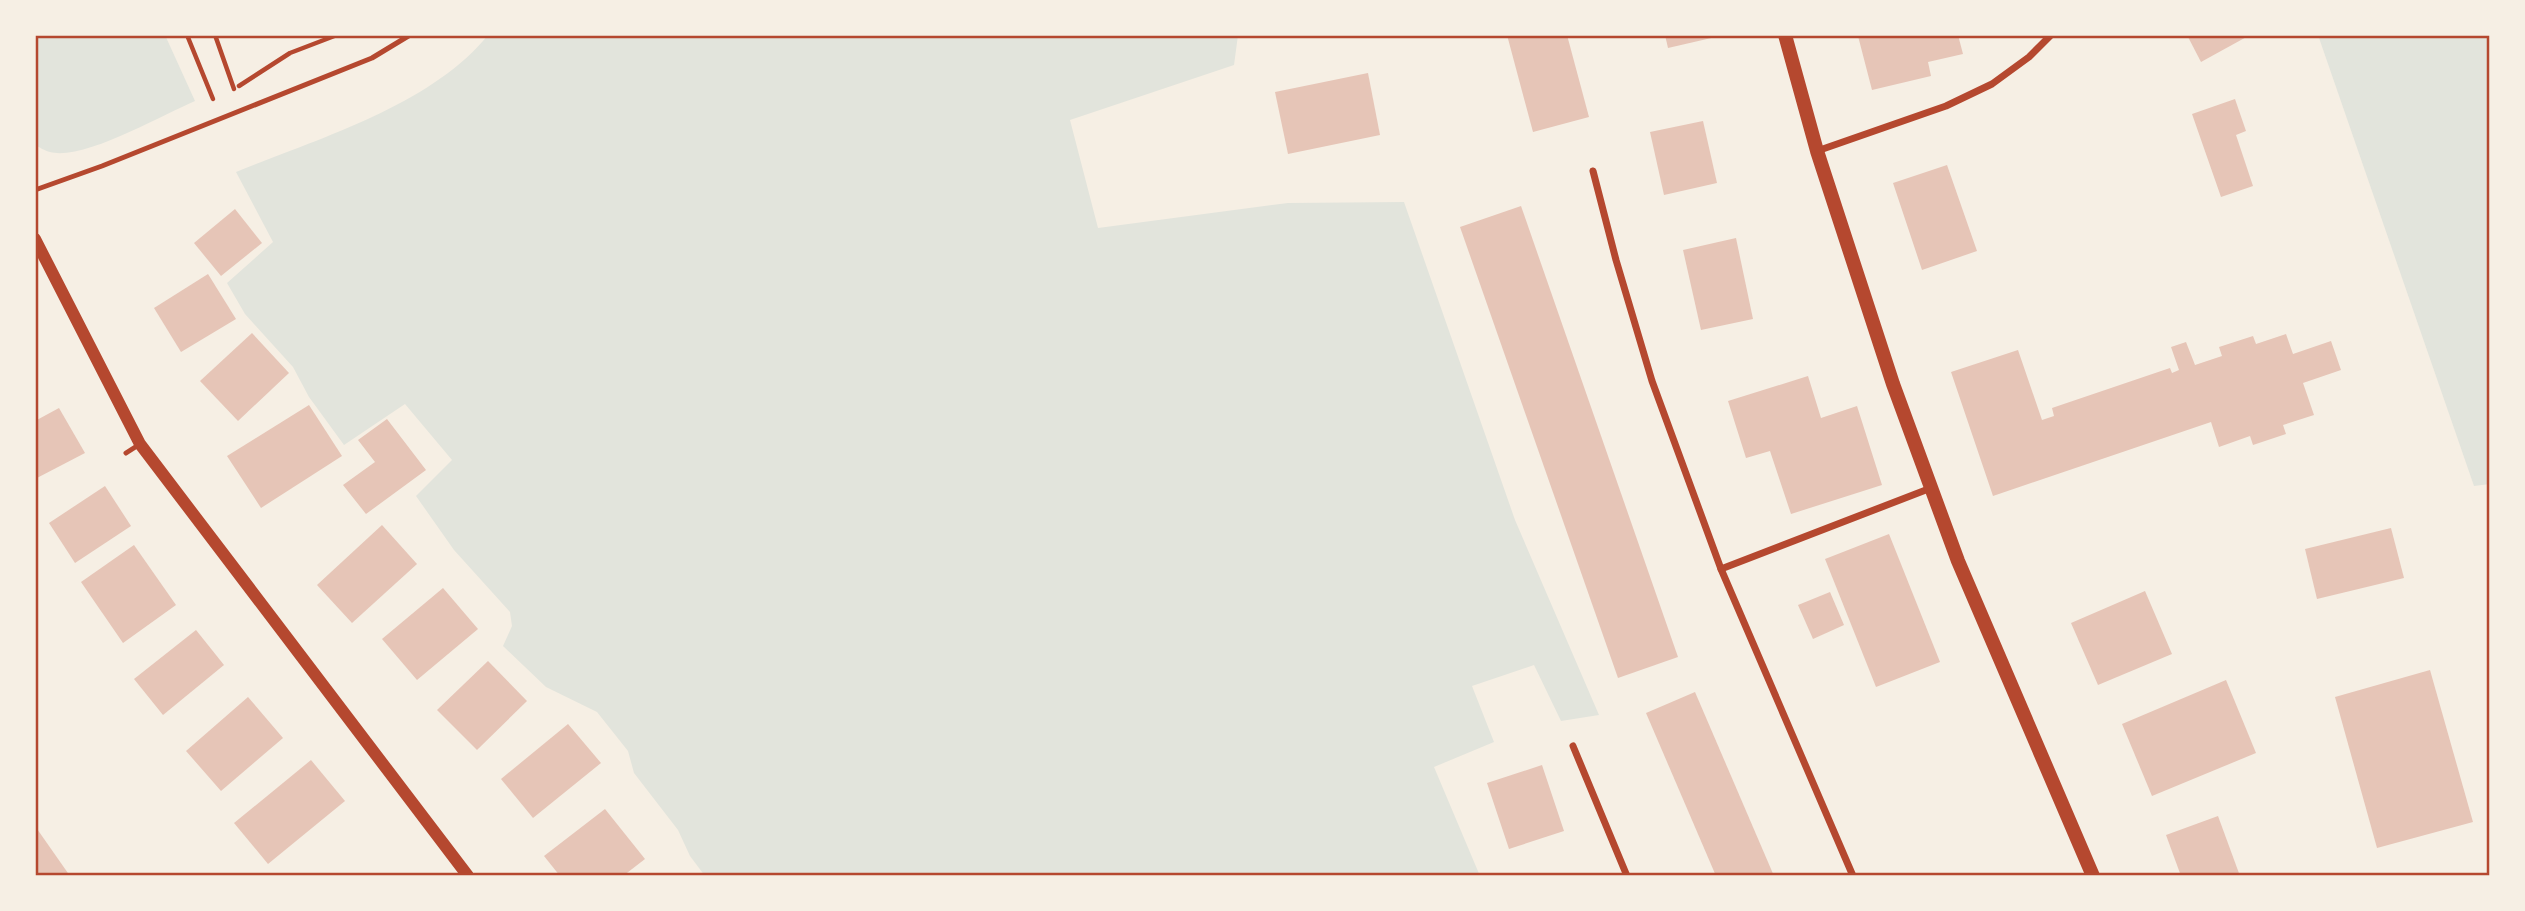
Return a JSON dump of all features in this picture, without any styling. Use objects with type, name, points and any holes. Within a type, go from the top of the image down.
[{"type":"main road","points":[[1785,35],[1817,151],[1893,384],[1931,488],[1958,561],[2093,876]]},
{"type":"street","points":[[1817,151],[1946,106],[1992,84],[2029,57],[2051,35]]},
{"type":"street","points":[[1593,172],[1652,381],[1721,569],[1853,876]]},
{"type":"street","points":[[35,239],[140,444],[468,876]]},
{"type":"street","points":[[1721,569],[1931,488]]},
{"type":"street","points":[[1573,746],[1628,876]]},
{"type":"lane","points":[[35,190],[373,58],[410,35]]},
{"type":"lane","points":[[126,453],[140,444]]},
{"type":"path","points":[[187,35],[213,99]]},
{"type":"path","points":[[215,35],[235,89]]},
{"type":"path","points":[[205,103],[235,89],[290,52],[337,35]]},
{"type":"shaded area","points":[[35,35],[165,35],[195,101],[102,144],[64,153],[46,151],[35,145]]},
{"type":"shaded area","points":[[488,35],[1238,35],[1234,65],[1070,120],[1098,228],[1288,203],[1404,202],[1515,520],[1599,715],[1561,721],[1534,665],[1472,686],[1494,742],[1434,767],[1480,876],[705,876],[690,856],[678,830],[634,773],[628,751],[597,712],[546,687],[503,646],[512,626],[510,612],[454,550],[416,496],[452,460],[405,404],[344,445],[309,397],[293,367],[245,314],[227,283],[273,242],[236,172],[337,133],[405,100],[464,60]]},
{"type":"shaded area","points":[[2318,35],[2490,35],[2490,484],[2474,486]]},
{"type":"building","points":[[1507,35],[1567,35],[1589,117],[1533,132]]},
{"type":"building","points":[[1665,35],[1720,35],[1720,36],[1668,48]]},
{"type":"building","points":[[1958,35],[1963,54],[1928,62],[1931,76],[1872,90],[1858,36]]},
{"type":"building","points":[[2187,35],[2250,35],[2201,62]]},
{"type":"building","points":[[1368,73],[1380,135],[1288,154],[1275,92]]},
{"type":"building","points":[[2235,99],[2246,131],[2236,135],[2253,186],[2221,197],[2192,114]]},
{"type":"building","points":[[1703,121],[1717,183],[1664,195],[1650,132]]},
{"type":"building","points":[[1947,165],[1977,251],[1922,270],[1893,183]]},
{"type":"building","points":[[1521,206],[1678,657],[1618,678],[1460,227]]},
{"type":"building","points":[[235,209],[262,243],[221,276],[194,243]]},
{"type":"building","points":[[1736,238],[1753,319],[1701,330],[1683,250]]},
{"type":"building","points":[[208,274],[236,319],[181,352],[154,308]]},
{"type":"building","points":[[252,333],[289,373],[238,421],[200,381]]},
{"type":"building","points":[[2286,334],[2293,354],[2331,341],[2341,370],[2303,383],[2314,415],[2283,425],[2286,434],[2253,445],[2250,436],[2219,447],[2211,422],[1993,496],[1951,372],[2018,350],[2042,420],[2054,416],[2052,408],[2170,368],[2172,373],[2179,370],[2171,347],[2186,342],[2195,365],[2222,356],[2219,347],[2253,336],[2256,344]]},
{"type":"building","points":[[1808,376],[1821,418],[1857,406],[1882,485],[1791,514],[1770,451],[1746,458],[1728,401]]},
{"type":"building","points":[[309,405],[342,456],[261,508],[227,456]]},
{"type":"building","points":[[59,408],[85,453],[35,479],[35,421]]},
{"type":"building","points":[[387,419],[426,470],[366,514],[343,485],[375,462],[358,440]]},
{"type":"building","points":[[105,486],[131,526],[75,563],[49,523]]},
{"type":"building","points":[[382,525],[417,564],[352,623],[317,585]]},
{"type":"building","points":[[2391,528],[2404,578],[2317,599],[2305,549]]},
{"type":"building","points":[[1889,534],[1940,662],[1876,687],[1825,559]]},
{"type":"building","points":[[134,545],[176,605],[123,643],[81,582]]},
{"type":"building","points":[[443,588],[478,629],[417,680],[382,639]]},
{"type":"building","points":[[2145,591],[2172,654],[2098,685],[2071,623]]},
{"type":"building","points":[[1830,592],[1844,625],[1813,639],[1798,605]]},
{"type":"building","points":[[196,630],[224,665],[163,715],[134,679]]},
{"type":"building","points":[[488,661],[527,701],[477,750],[437,710]]},
{"type":"building","points":[[2430,670],[2473,822],[2377,848],[2335,697]]},
{"type":"building","points":[[2226,680],[2256,753],[2152,796],[2122,724]]},
{"type":"building","points":[[1695,692],[1774,876],[1716,876],[1646,713]]},
{"type":"building","points":[[248,697],[283,738],[221,791],[186,751]]},
{"type":"building","points":[[568,724],[601,763],[533,818],[501,779]]},
{"type":"building","points":[[311,760],[345,801],[268,864],[234,823]]},
{"type":"building","points":[[1542,765],[1564,831],[1509,849],[1487,783]]},
{"type":"building","points":[[605,809],[645,859],[623,876],[560,876],[544,856]]},
{"type":"building","points":[[2218,816],[2240,876],[2181,876],[2166,835]]},
{"type":"building","points":[[35,826],[70,876],[35,876]]}]
